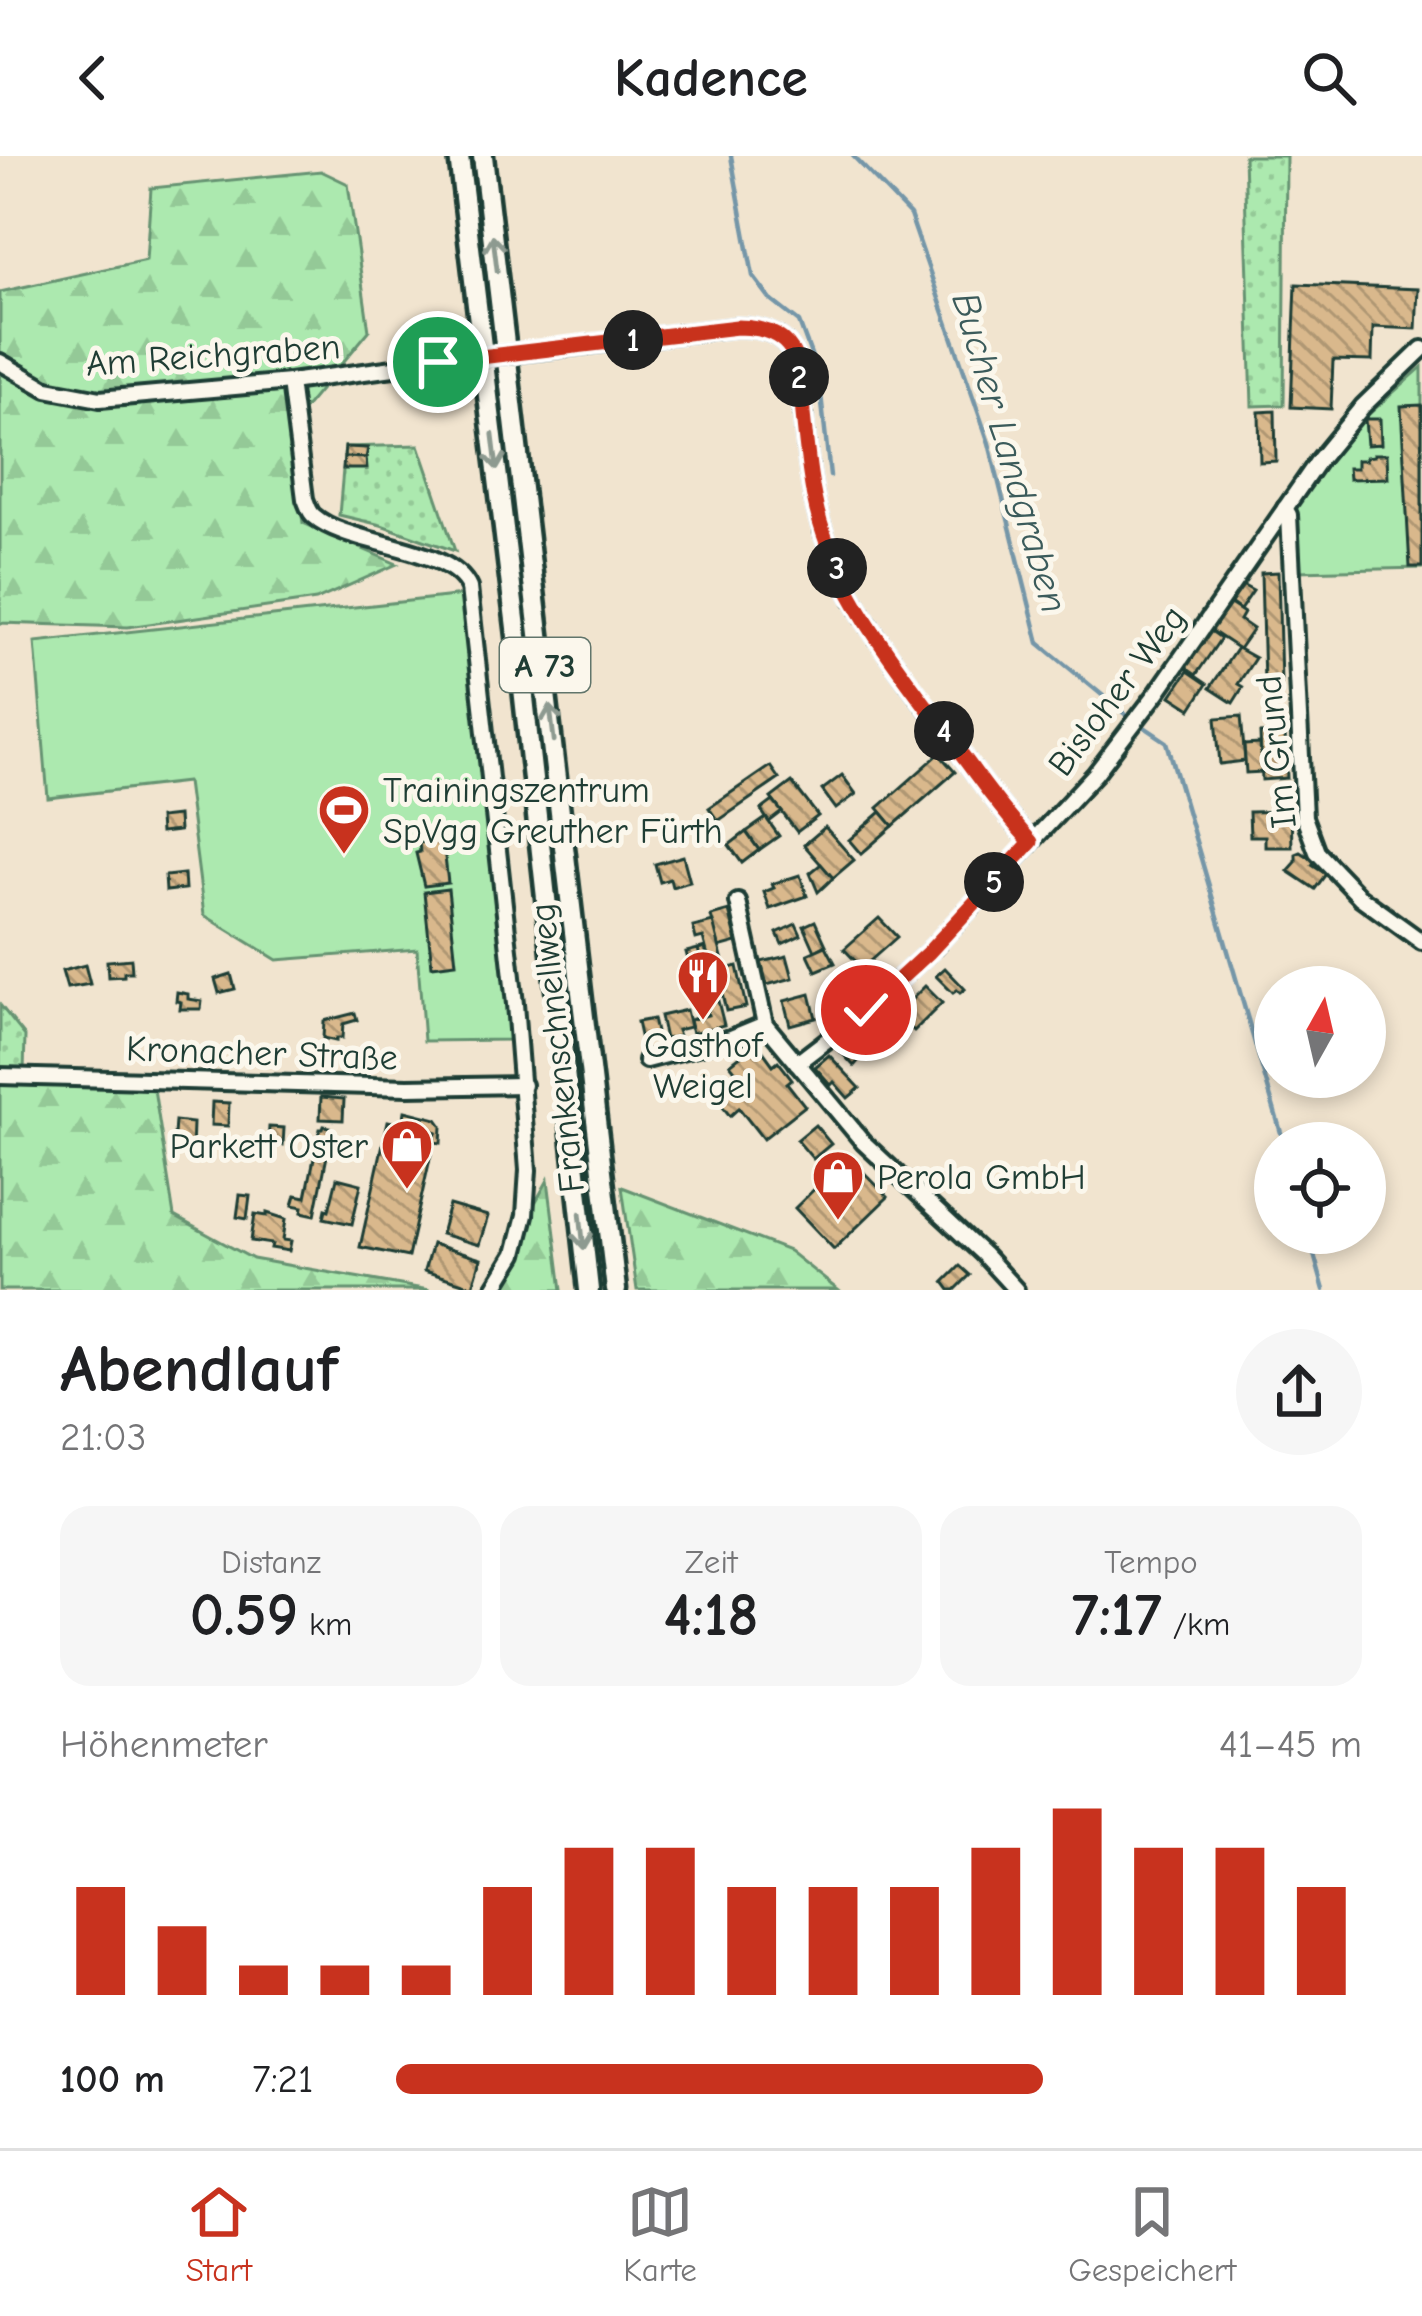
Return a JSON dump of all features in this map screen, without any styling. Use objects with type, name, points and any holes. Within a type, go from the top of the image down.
[{"type":"highway","name":"Frankenschnellweg","points":[[459,156],[589,1290]]},
{"type":"highway","name":"Frankenschnellweg","points":[[483,156],[616,1290]]},
{"type":"street","name":"Am Reichgraben","points":[[0,362],[46,388],[100,399],[290,382],[737,327],[773,332],[789,346],[799,368],[811,483],[844,586],[887,655],[1031,842]]},
{"type":"street","name":"Bisloher Weg","points":[[797,1064],[929,952],[1081,790],[1131,728],[1318,461],[1363,406],[1422,349]]},
{"type":"street","points":[[290,382],[311,514],[332,526],[446,566],[458,572],[469,588],[529,1170],[515,1254],[493,1290]]},
{"type":"street","name":"Im Grund","points":[[1285,508],[1304,817],[1318,852],[1360,897],[1422,942]]},
{"type":"street","points":[[738,902],[765,1024],[864,1143],[1016,1290]]},
{"type":"street","points":[[646,1060],[765,1024]]},
{"type":"street","name":"Kronacher Straße","points":[[0,1076],[408,1087],[523,1084]]},
{"type":"green space","points":[[1244,156],[1286,156],[1284,405],[1252,406]]},
{"type":"green space","points":[[321,171],[348,184],[369,331],[290,426],[303,523],[397,564],[316,600],[128,627],[0,623],[0,292],[146,260],[151,188]]},
{"type":"green space","points":[[1422,367],[1422,568],[1297,571],[1295,501],[1358,424]]},
{"type":"green space","points":[[419,445],[455,551],[339,515],[345,447]]},
{"type":"green space","name":"Trainingszentrum SpVgg Greuther Fürth","points":[[464,595],[511,1040],[424,1041],[417,949],[277,960],[204,915],[187,782],[48,798],[35,642]]},
{"type":"green space","points":[[0,1005],[25,1036],[24,1072],[0,1071]]},
{"type":"green space","points":[[0,1084],[154,1089],[174,1216],[253,1259],[429,1290],[0,1290]]},
{"type":"green space","points":[[548,1180],[562,1290],[486,1290]]},
{"type":"green space","points":[[622,1187],[789,1251],[838,1290],[637,1290]]},
{"type":"building","points":[[1296,284],[1418,289],[1416,329],[1373,327],[1372,361],[1333,360],[1331,409],[1291,407]]},
{"type":"building","points":[[1422,405],[1422,567],[1410,567],[1401,406]]},
{"type":"building","points":[[1275,411],[1276,461],[1260,462],[1259,412]]},
{"type":"building","points":[[1365,419],[1380,419],[1381,444],[1367,445]]},
{"type":"building","points":[[345,447],[368,448],[366,458],[344,457]]},
{"type":"building","points":[[1387,454],[1388,478],[1349,479],[1348,468],[1357,468],[1357,460]]},
{"type":"building","points":[[344,457],[366,458],[367,469],[343,469]]},
{"type":"building","points":[[1278,572],[1281,683],[1264,684],[1261,573]]},
{"type":"building","points":[[1242,585],[1253,591],[1240,610],[1230,603]]},
{"type":"building","points":[[1227,602],[1244,613],[1240,620],[1253,629],[1239,649],[1209,629]]},
{"type":"building","points":[[1208,629],[1221,638],[1196,675],[1183,666]]},
{"type":"building","points":[[1237,648],[1255,658],[1238,684],[1243,687],[1233,703],[1210,688]]},
{"type":"building","points":[[1188,671],[1207,684],[1191,709],[1171,696]]},
{"type":"building","points":[[1241,716],[1245,761],[1220,764],[1216,718]]},
{"type":"building","points":[[1285,733],[1287,778],[1262,780],[1260,734]]},
{"type":"building","points":[[1260,744],[1262,772],[1246,773],[1244,745]]},
{"type":"building","points":[[939,754],[955,772],[893,826],[878,808]]},
{"type":"building","points":[[770,766],[779,779],[718,821],[709,808]]},
{"type":"building","points":[[842,775],[856,794],[836,809],[822,790]]},
{"type":"building","points":[[792,782],[818,816],[797,832],[771,798]]},
{"type":"building","points":[[773,801],[782,812],[769,822],[761,810]]},
{"type":"building","points":[[1291,811],[1292,847],[1265,847],[1265,836],[1250,836],[1249,812]]},
{"type":"building","points":[[881,812],[893,826],[861,854],[849,840]]},
{"type":"building","points":[[178,816],[179,831],[160,833],[159,818]]},
{"type":"building","points":[[766,818],[779,836],[759,850],[746,832]]},
{"type":"building","points":[[825,827],[854,860],[833,878],[804,845]]},
{"type":"building","points":[[746,832],[759,850],[742,863],[729,845]]},
{"type":"building","points":[[443,840],[448,883],[424,886],[416,853],[419,843]]},
{"type":"building","points":[[1301,852],[1326,874],[1315,889],[1288,871]]},
{"type":"building","points":[[683,856],[690,882],[672,887],[670,879],[660,882],[655,864]]},
{"type":"building","points":[[821,864],[833,878],[818,892],[810,873]]},
{"type":"building","points":[[184,874],[185,889],[166,891],[165,876]]},
{"type":"building","points":[[800,875],[807,896],[770,909],[764,892],[774,888],[772,884]]},
{"type":"building","points":[[448,889],[456,963],[432,966],[424,892]]},
{"type":"building","points":[[729,911],[737,942],[719,947],[711,916]]},
{"type":"building","points":[[879,918],[897,937],[862,968],[844,949]]},
{"type":"building","points":[[815,921],[826,945],[815,951],[804,926]]},
{"type":"building","points":[[713,922],[725,969],[712,971],[703,937],[696,939],[693,927]]},
{"type":"building","points":[[796,924],[801,935],[782,944],[777,933]]},
{"type":"building","points":[[826,946],[835,963],[816,971],[808,954]]},
{"type":"building","points":[[705,947],[716,992],[710,993],[698,949]]},
{"type":"building","points":[[698,949],[710,994],[698,997],[686,952]]},
{"type":"building","points":[[787,956],[793,978],[767,985],[761,962]]},
{"type":"building","points":[[131,959],[132,972],[108,977],[107,961]]},
{"type":"building","points":[[85,965],[90,984],[67,988],[62,971]]},
{"type":"building","points":[[737,966],[746,1007],[726,1011],[717,971]]},
{"type":"building","points":[[945,968],[965,989],[960,993],[953,993],[936,976]]},
{"type":"building","points":[[847,971],[859,984],[853,989],[848,984],[840,991],[832,981]]},
{"type":"building","points":[[231,974],[235,989],[219,993],[215,979]]},
{"type":"building","points":[[848,984],[861,999],[839,1018],[826,1003]]},
{"type":"building","points":[[925,986],[942,1003],[914,1031],[897,1014]]},
{"type":"building","points":[[177,992],[202,1001],[201,1009],[180,1009]]},
{"type":"building","points":[[810,994],[816,1018],[790,1025],[784,1001]]},
{"type":"building","points":[[718,1001],[724,1025],[692,1033],[689,1020],[708,1015],[705,1004]]},
{"type":"building","points":[[686,1010],[690,1027],[665,1039],[660,1016]]},
{"type":"building","points":[[355,1013],[357,1020],[343,1024],[342,1038],[323,1038],[324,1021]]},
{"type":"building","points":[[653,1019],[657,1037],[641,1040],[637,1022]]},
{"type":"building","points":[[881,1027],[892,1039],[881,1049],[870,1037]]},
{"type":"building","points":[[854,1039],[866,1052],[854,1066],[841,1052]]},
{"type":"building","points":[[757,1043],[773,1065],[778,1061],[792,1079],[787,1083],[805,1106],[763,1139],[739,1108],[730,1116],[713,1094],[738,1074],[730,1064]]},
{"type":"building","points":[[829,1055],[860,1088],[848,1098],[815,1067]]},
{"type":"building","points":[[321,1097],[344,1099],[343,1120],[320,1119]]},
{"type":"building","points":[[212,1102],[229,1103],[228,1126],[211,1125]]},
{"type":"building","points":[[405,1111],[437,1119],[442,1126],[441,1143],[434,1142],[436,1132],[403,1124]]},
{"type":"building","points":[[175,1121],[193,1123],[192,1151],[173,1150]]},
{"type":"building","points":[[388,1121],[436,1132],[408,1257],[360,1247]]},
{"type":"building","points":[[815,1125],[831,1144],[813,1159],[797,1140]]},
{"type":"building","points":[[324,1126],[330,1127],[330,1142],[335,1143],[333,1152],[328,1151],[315,1215],[293,1205],[296,1195],[306,1197]]},
{"type":"building","points":[[269,1127],[284,1128],[283,1145],[268,1142]]},
{"type":"building","points":[[848,1156],[888,1197],[834,1249],[795,1208]]},
{"type":"building","points":[[337,1178],[361,1184],[352,1224],[324,1218]]},
{"type":"building","points":[[240,1195],[250,1196],[247,1219],[237,1217]]},
{"type":"building","points":[[449,1205],[488,1216],[479,1245],[441,1234]]},
{"type":"building","points":[[255,1214],[286,1219],[283,1240],[291,1241],[289,1251],[251,1241]]},
{"type":"building","points":[[432,1244],[481,1259],[473,1286],[424,1271]]},
{"type":"building","points":[[960,1266],[970,1275],[950,1290],[944,1282]]},
{"type":"waterway","points":[[731,156],[753,276],[771,300],[799,322],[819,376],[830,476]]},
{"type":"waterway","name":"Bucher Landgraben","points":[[853,156],[910,215],[989,443],[1039,643],[1167,742],[1278,1122]]},
{"type":"waterway","name":"Bucher Landgraben","points":[[1314,1254],[1324,1290]]},
{"type":"place","name":"Trainingszentrum SpVgg Greuther Fürth","points":[[344,856]]},
{"type":"place","name":"Gasthof Weigel","points":[[703,1022]]},
{"type":"place","name":"Parkett Oster","points":[[407,1191]]},
{"type":"place","name":"Perola GmbH","points":[[838,1222]]},
{"type":"route","points":[[438,362],[737,327],[773,332],[789,346],[799,368],[811,483],[844,586],[887,655],[1031,842],[929,952],[866,1010]]}]
